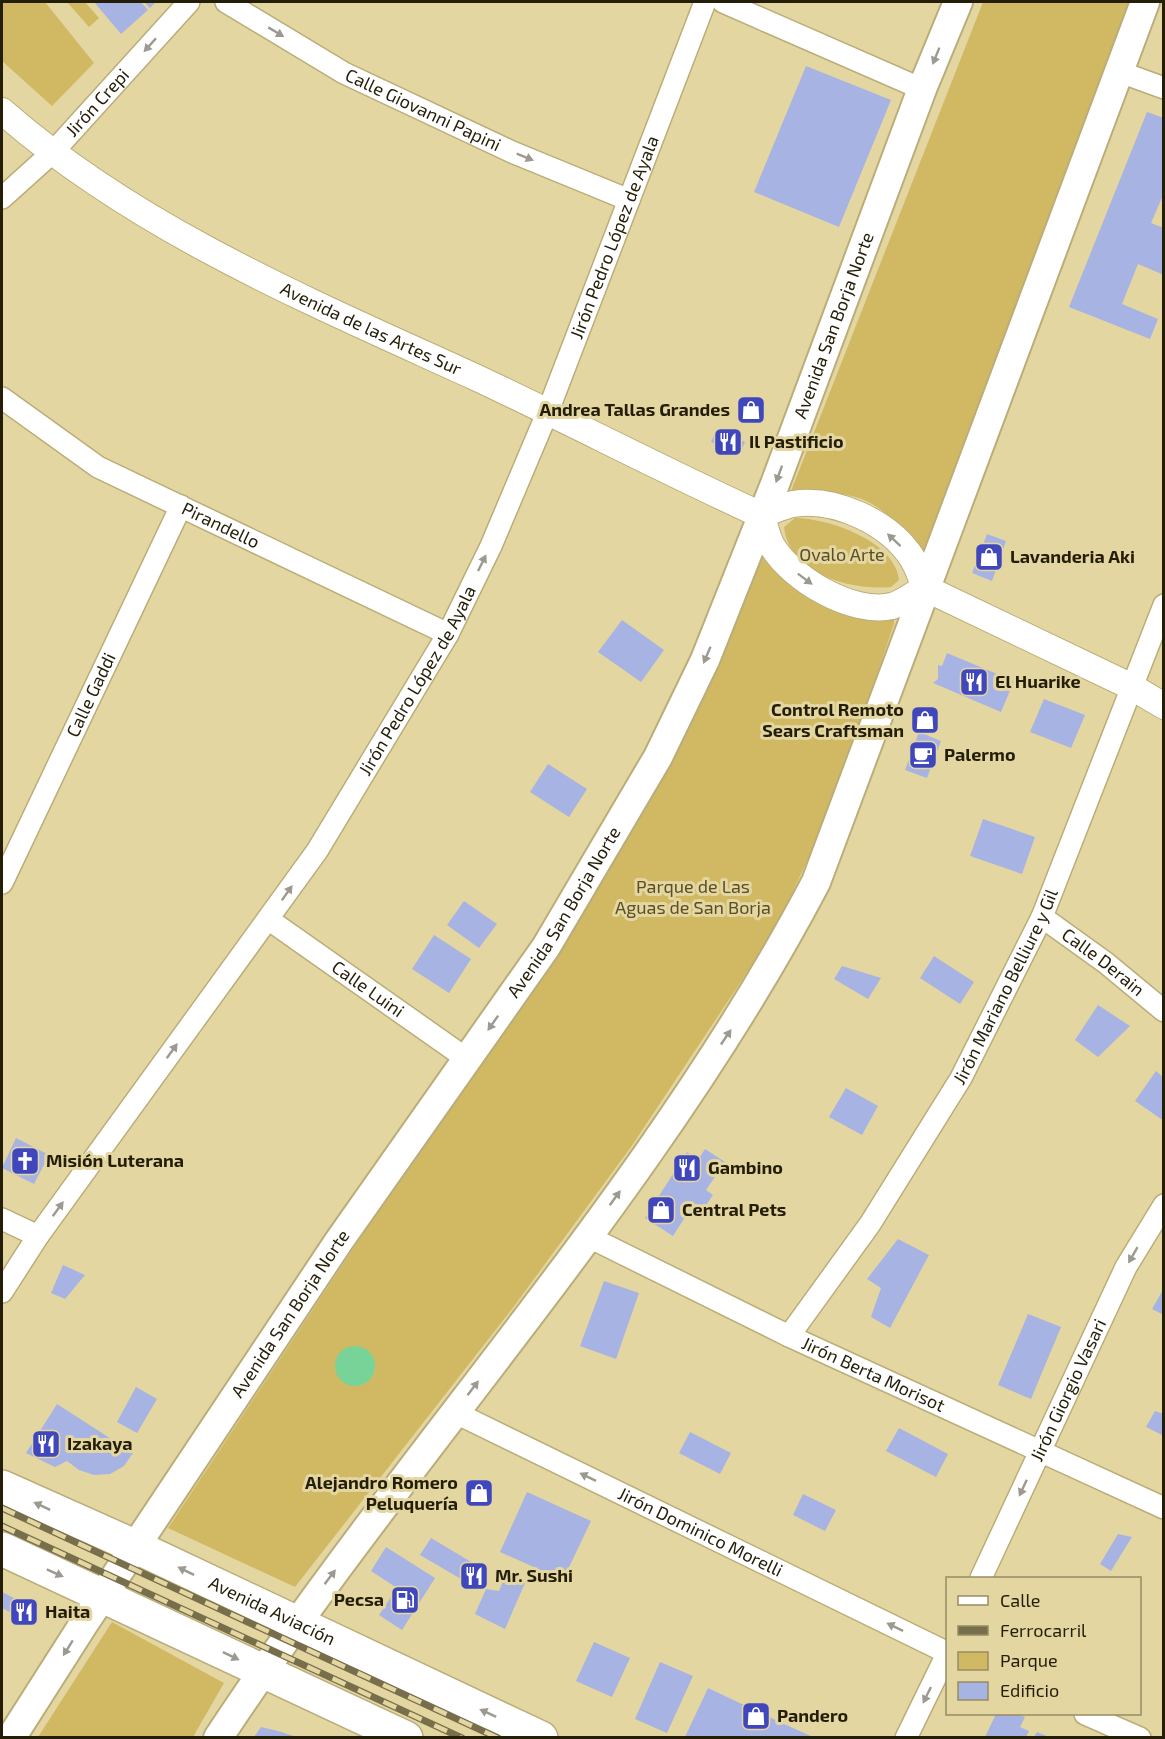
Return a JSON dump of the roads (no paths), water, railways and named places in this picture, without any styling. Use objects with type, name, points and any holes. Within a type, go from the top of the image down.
[{"type":"main road","name":"Avenida San Borja Norte","points":[[11,1737],[134,1546],[339,1241],[546,947],[658,757],[705,660],[922,89],[958,2]]},
{"type":"main road","points":[[218,1737],[295,1624],[587,1236],[746,1008],[806,900],[827,854],[1145,2]]},
{"type":"main road","name":"Avenida Aviación","points":[[2,1487],[134,1546],[295,1624],[541,1737]]},
{"type":"main road","points":[[2,1549],[103,1594],[406,1737]]},
{"type":"street","name":"Jirón Crepi","points":[[2,198],[53,152],[189,2]]},
{"type":"street","name":"Calle Giovanni Papini","points":[[226,2],[344,73],[513,152],[629,200]]},
{"type":"street","name":"Jirón Pedro López de Ayala","points":[[2,1292],[38,1236],[317,851],[448,634],[490,546],[548,411],[705,2]]},
{"type":"street","points":[[723,2],[922,89]]},
{"type":"street","points":[[1120,72],[1164,88]]},
{"type":"street","name":"Avenida de las Artes Sur","points":[[2,111],[53,152],[216,255],[548,411],[762,515]]},
{"type":"street","name":"Pirandello","points":[[2,399],[98,467],[448,634]]},
{"type":"street","points":[[925,588],[892,606],[851,603],[825,592],[804,580],[779,554],[772,545],[762,515],[793,504],[838,507],[860,516],[881,528],[912,558],[925,588],[1132,687],[1164,706]]},
{"type":"street","name":"Calle Gaddi","points":[[2,883],[181,507]]},
{"type":"street","name":"Jirón Mariano Belliure y Gil","points":[[789,1336],[870,1224],[961,1078],[1042,917],[1164,605]]},
{"type":"street","name":"Calle Derain","points":[[1042,917],[1106,963],[1164,1011]]},
{"type":"street","name":"Calle Luini","points":[[268,919],[467,1059]]},
{"type":"street","name":"Jirón Giorgio Vasari","points":[[981,1577],[1126,1267],[1164,1205]]},
{"type":"street","points":[[2,1219],[38,1236]]},
{"type":"street","name":"Jirón Berta Morisot","points":[[587,1236],[789,1336],[1164,1508]]},
{"type":"street","name":"Jirón Dominico Morelli","points":[[454,1412],[946,1653]]},
{"type":"street","points":[[906,1737],[946,1655]]},
{"type":"street","points":[[1090,1715],[1140,1737]]},
{"type":"railway","points":[[2,1508],[498,1738]]},
{"type":"railway","points":[[2,1526],[462,1738]]},
{"type":"place","name":"Andrea Tallas Grandes","points":[[751,410]]},
{"type":"place","name":"Il Pastificio","points":[[728,442]]},
{"type":"place","name":"Lavanderia Aki","points":[[989,557]]},
{"type":"place","name":"El Huarike","points":[[974,682]]},
{"type":"place","name":"Control Remoto Sears Craftsman","points":[[925,720]]},
{"type":"place","name":"Palermo","points":[[923,755]]},
{"type":"place","name":"Misión Luterana","points":[[25,1161]]},
{"type":"place","name":"Gambino","points":[[687,1168]]},
{"type":"place","name":"Central Pets","points":[[661,1210]]},
{"type":"place","name":"Izakaya","points":[[46,1444]]},
{"type":"place","name":"Alejandro Romero Peluquería","points":[[479,1493]]},
{"type":"place","name":"Mr. Sushi","points":[[474,1576]]},
{"type":"place","name":"Pecsa","points":[[405,1600]]},
{"type":"place","name":"Haita","points":[[24,1612]]},
{"type":"place","name":"Pandero","points":[[756,1716]]},
{"type":"park label","name":"Ovalo Arte","points":[[842,555]]},
{"type":"park label","name":"Parque de Las Aguas de San Borja","points":[[693,897]]}]
